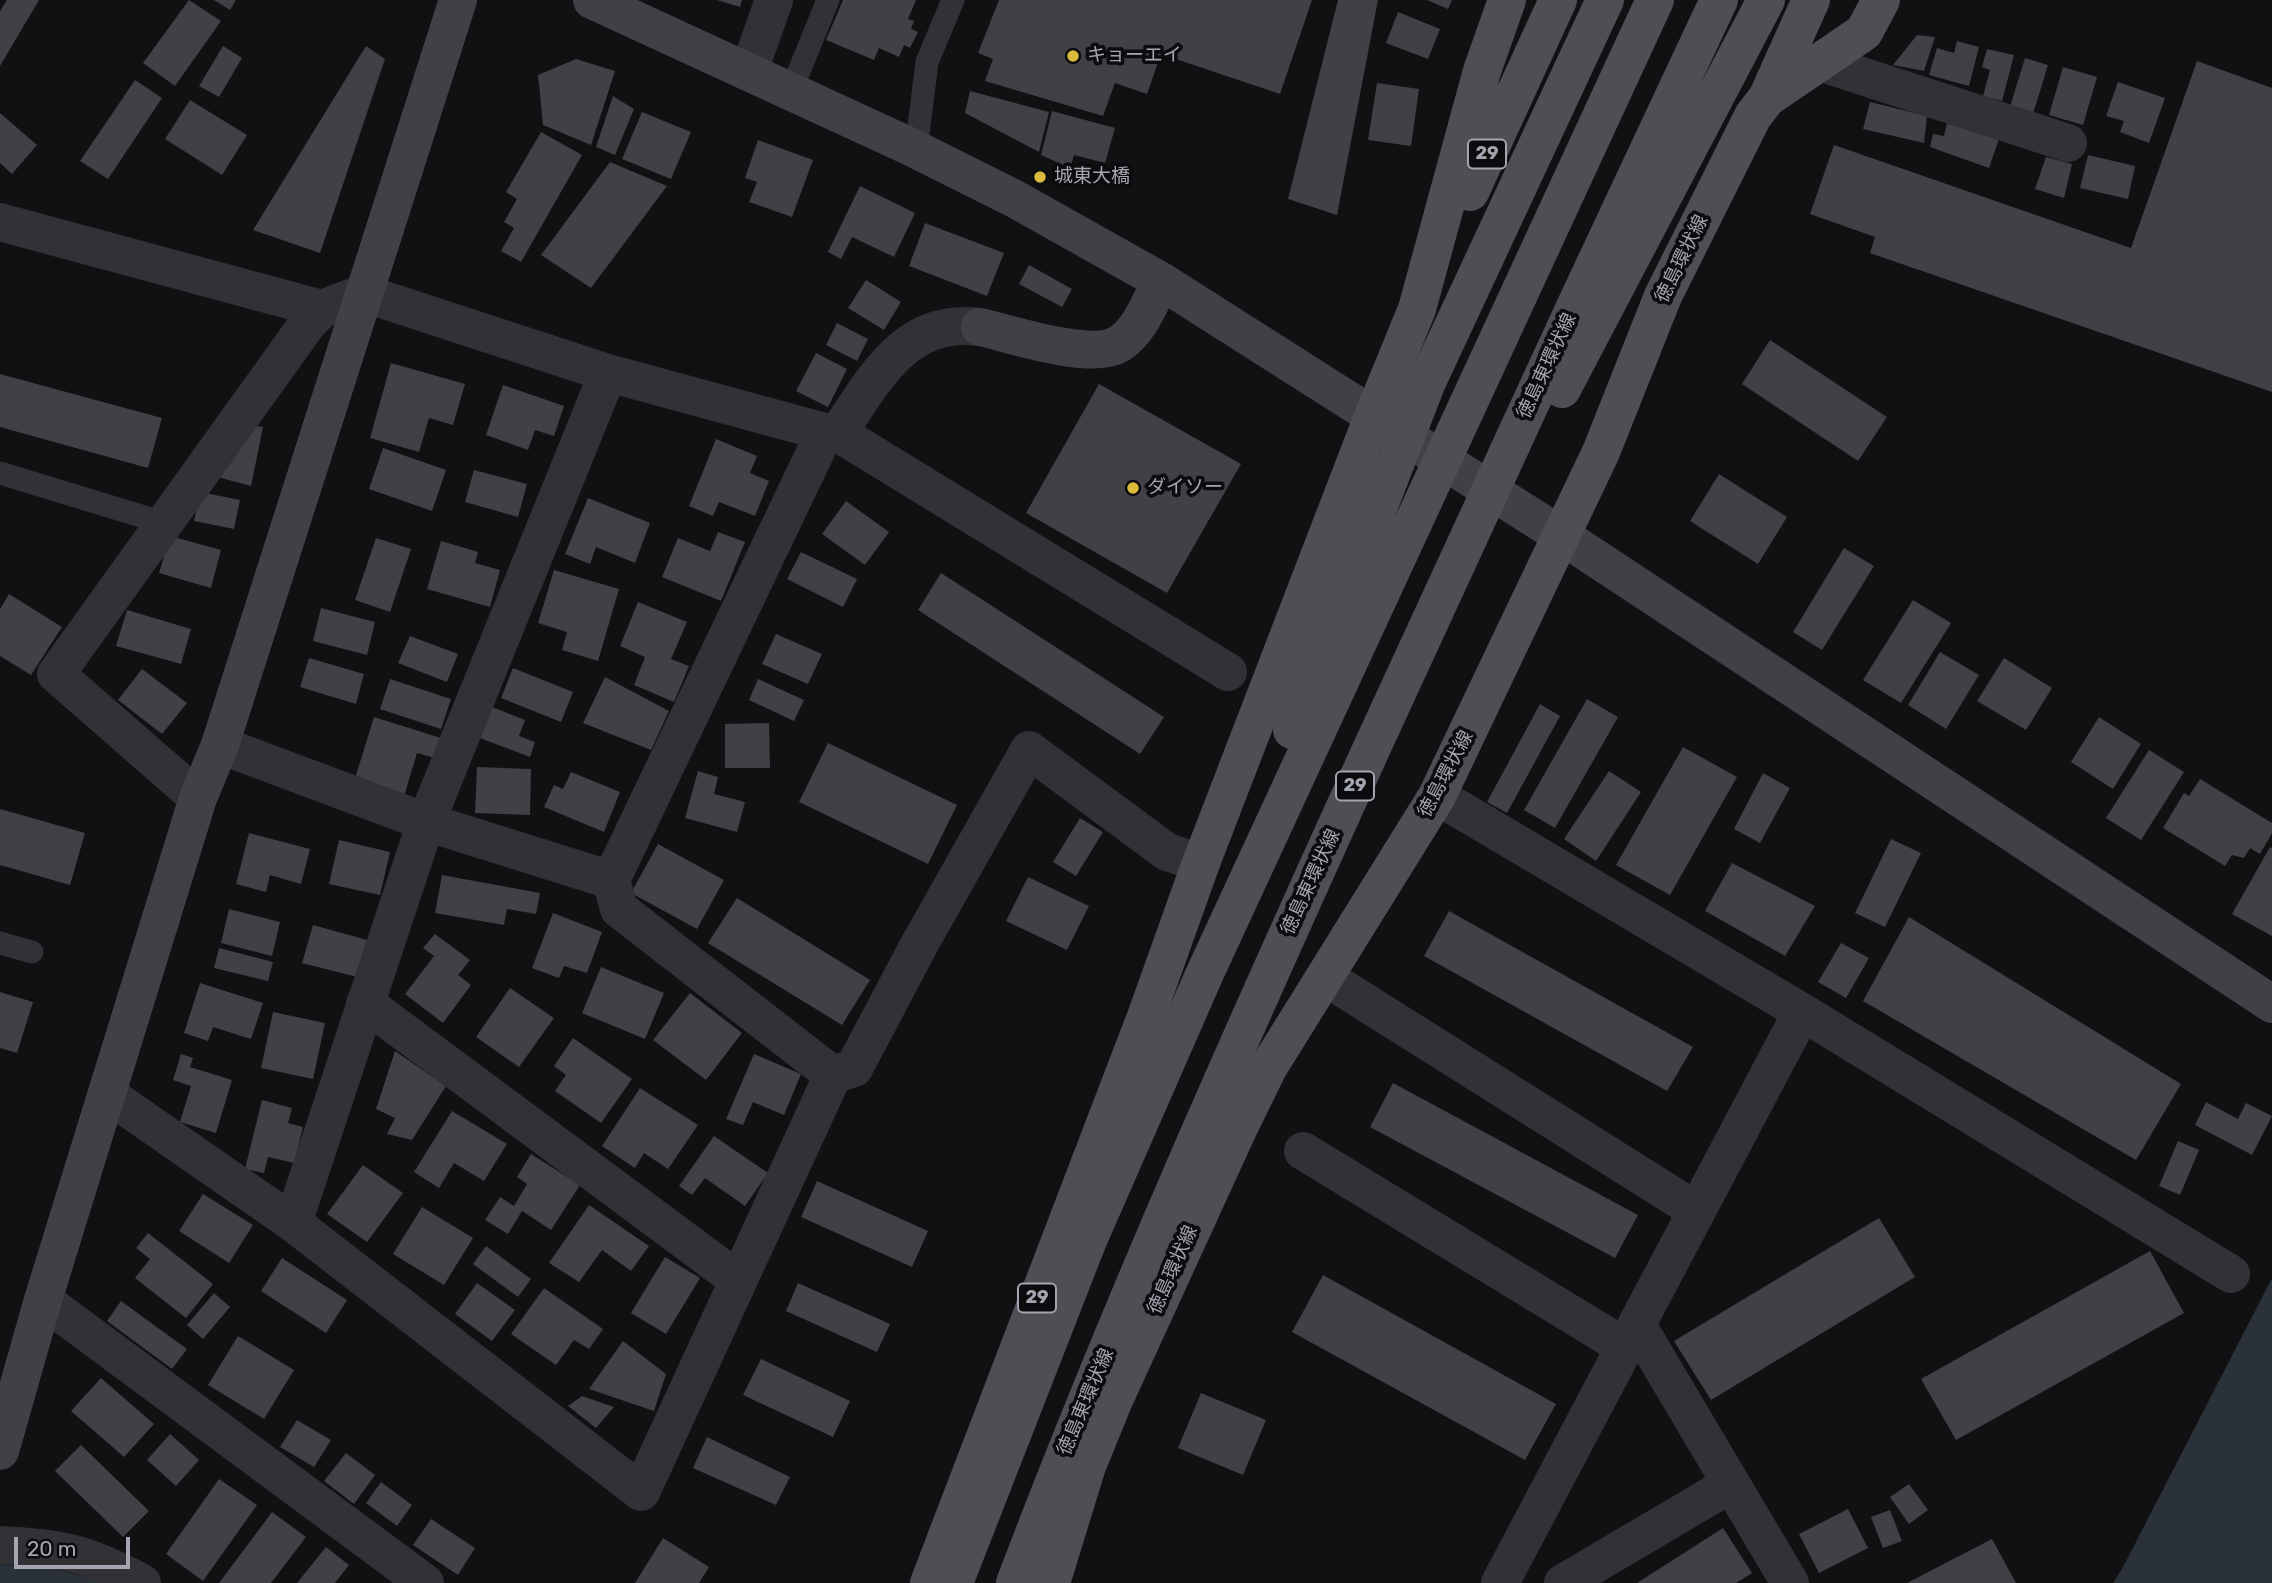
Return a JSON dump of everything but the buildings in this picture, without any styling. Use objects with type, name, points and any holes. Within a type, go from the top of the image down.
[{"type":"main road","name":"29","points":[[1417,309],[1482,71],[1507,0]]},
{"type":"main road","name":"29","points":[[929,1583],[1374,414],[1417,309],[1558,0]]},
{"type":"main road","points":[[1205,973],[1280,762],[1406,432],[1605,0]]},
{"type":"main road","name":"29","points":[[954,1583],[1088,1240],[1205,973],[1655,0]]},
{"type":"main road","name":"徳島東環状線","points":[[1015,1583],[1065,1452],[1191,1148],[1547,365],[1719,0]]},
{"type":"main road","points":[[1394,699],[1625,273],[1766,0]]},
{"type":"main road","points":[[1767,98],[1811,0]]},
{"type":"main road","name":"徳島環状線","points":[[1051,1583],[1087,1466],[1113,1402],[1238,1127],[1268,1068],[1437,796],[1601,452],[1663,296],[1753,116],[1767,98],[1864,32],[1881,0]]},
{"type":"street","points":[[0,1451],[43,1300],[198,798],[220,745],[458,0]]},
{"type":"street","points":[[592,0],[916,150],[1014,199],[1161,281],[1562,536],[2272,1004]]},
{"type":"street","points":[[749,71],[774,0]]},
{"type":"street","points":[[1822,63],[2068,143]]},
{"type":"street","points":[[0,222],[322,309]]},
{"type":"street","points":[[833,1075],[619,909],[611,880],[831,433],[902,348],[930,330],[955,324],[1096,351],[1118,345],[1135,328],[1161,281]]},
{"type":"street","points":[[198,798],[56,674],[308,323],[322,309],[363,293],[608,373],[831,433],[1228,672]]},
{"type":"street","points":[[293,1223],[426,822],[608,373]]},
{"type":"street","points":[[220,745],[426,822],[611,880]]},
{"type":"street","points":[[107,1094],[293,1223],[641,1492],[833,1075],[855,1068],[919,945],[1030,750],[1167,852],[1201,863]]},
{"type":"street","points":[[1437,796],[1802,1012],[2231,1274]]},
{"type":"street","points":[[1325,977],[1697,1211]]},
{"type":"street","points":[[365,1003],[738,1280]]},
{"type":"street","points":[[1500,1583],[1802,1012]]},
{"type":"street","points":[[1303,1151],[1631,1336],[1731,1484],[1790,1583]]},
{"type":"street","points":[[43,1300],[425,1583]]},
{"type":"street","points":[[1563,1583],[1731,1484]]},
{"type":"street","points":[[0,1545],[57,1548],[101,1561],[142,1583]]},
{"type":"lane","points":[[791,91],[828,0]]},
{"type":"lane","points":[[916,150],[927,62],[953,0]]},
{"type":"lane","points":[[0,474],[164,523]]},
{"type":"lane","points":[[0,943],[32,952]]},
{"type":"shaded area","points":[[2272,1278],[2272,1583],[2113,1583],[2123,1567]]},
{"type":"shaded area","points":[[0,1564],[51,1568],[108,1583],[0,1583]]},
{"type":"place","name":"キョーエイ","points":[[1073,56]]},
{"type":"place","name":"城東大橋","points":[[1040,177]]},
{"type":"place","name":"ダイソー","points":[[1133,488]]}]
